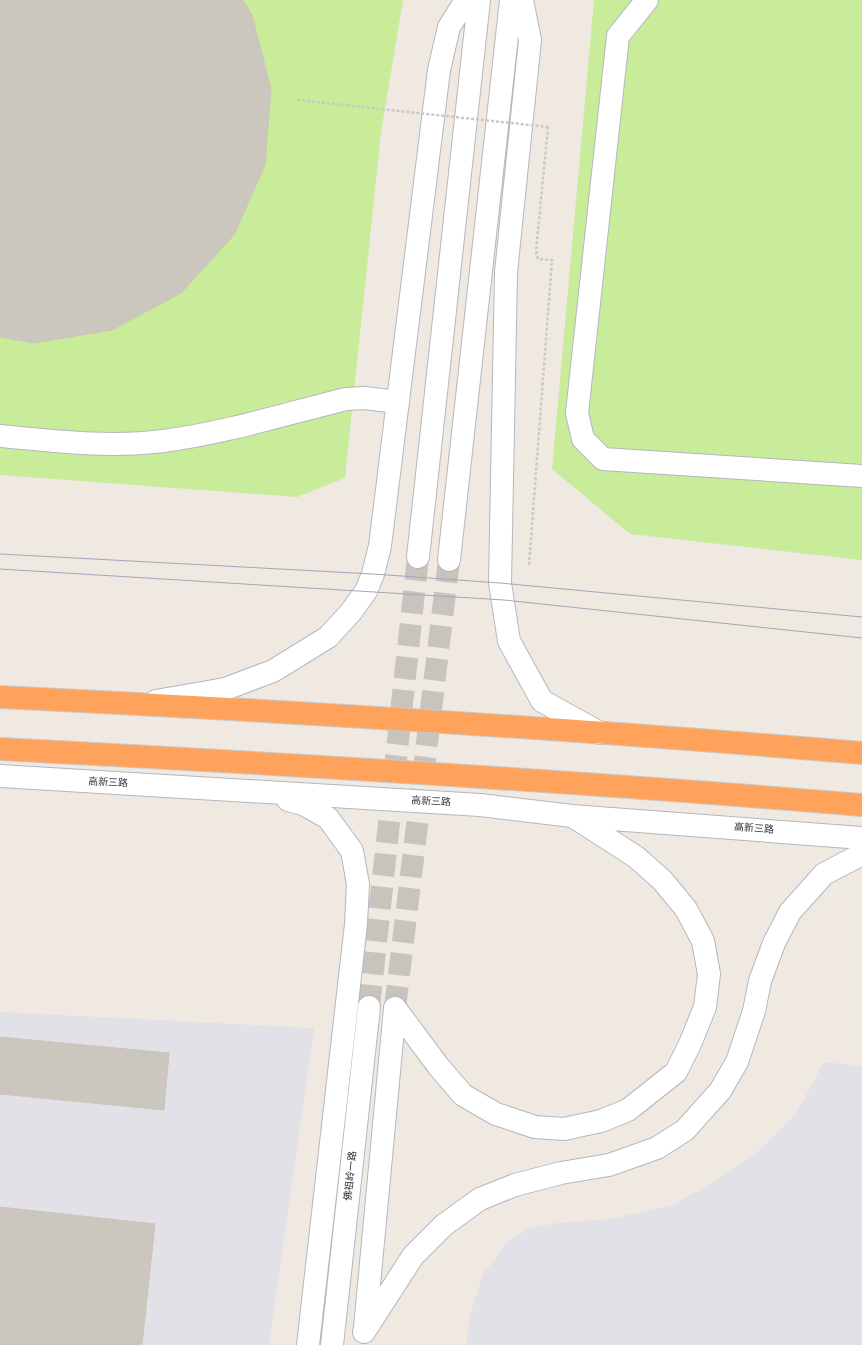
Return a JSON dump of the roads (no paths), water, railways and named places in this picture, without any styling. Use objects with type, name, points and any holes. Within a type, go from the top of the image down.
[{"type":"highway","points":[[0,697],[600,733],[862,753]]},
{"type":"highway","points":[[0,748],[293,764],[718,793],[862,805]]},
{"type":"street","points":[[135,704],[225,689],[273,670],[328,637],[366,591],[373,574],[380,546],[439,70],[449,27],[466,0]]},
{"type":"street","points":[[418,557],[479,0]]},
{"type":"street","points":[[449,560],[511,0]]},
{"type":"street","points":[[522,0],[530,40],[506,272],[500,583],[509,641],[542,701],[600,733]]},
{"type":"street","points":[[647,0],[618,36],[577,413],[582,439],[603,459],[862,476]]},
{"type":"street","points":[[0,436],[80,444],[162,441],[200,435],[346,399],[364,398],[398,402]]},
{"type":"street","name":"高新三路","points":[[0,776],[480,805],[572,816],[862,838]]},
{"type":"street","points":[[250,792],[303,804],[328,818],[352,851],[358,884],[356,924],[308,1345]]},
{"type":"street","points":[[364,1338],[395,1008],[439,1067],[463,1095],[496,1114],[535,1127],[564,1129],[601,1121],[628,1110],[676,1072],[690,1044],[705,1007],[708,974],[703,941],[686,909],[662,880],[636,857],[572,816]]},
{"type":"street","points":[[364,1338],[413,1256],[444,1225],[480,1199],[515,1185],[561,1173],[609,1165],[657,1148],[685,1130],[720,1091],[737,1062],[754,1010],[760,982],[774,943],[790,912],[824,874],[862,854]]},
{"type":"street","name":"佛祖岭一路","points":[[332,1345],[369,1006]]},
{"type":"tunnel","points":[[369,1007],[418,557]]},
{"type":"tunnel","points":[[395,1008],[449,560]]},
{"type":"tram line","points":[[0,554],[373,574],[500,583],[862,617]]},
{"type":"tram line","points":[[0,569],[504,600],[862,638]]}]
